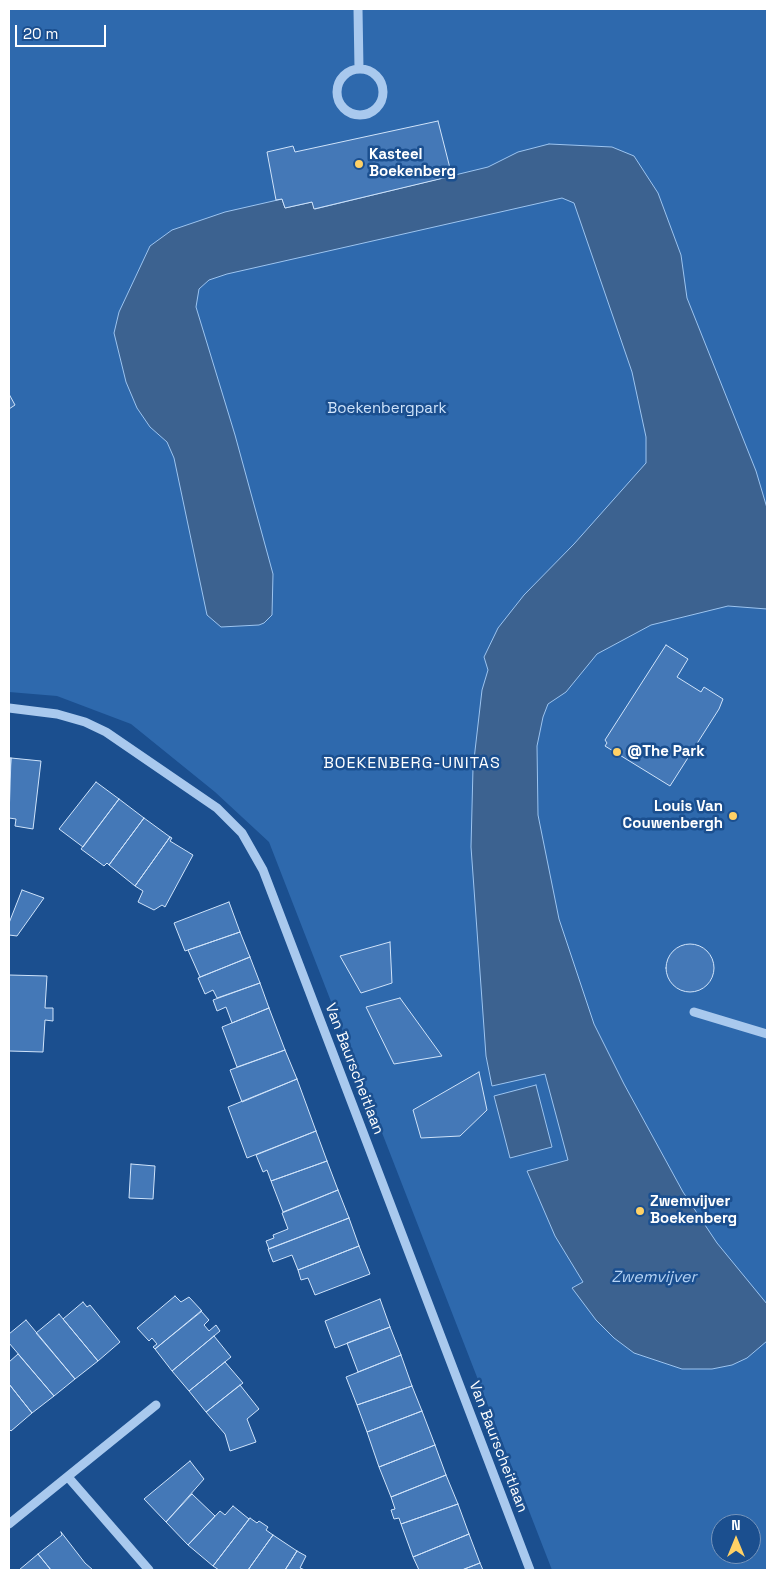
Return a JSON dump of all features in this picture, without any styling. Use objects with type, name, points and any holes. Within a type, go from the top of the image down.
[{"type":"street","points":[[358,9],[360,69]]},
{"type":"street","points":[[360,69],[377,76],[383,89],[380,104],[375,110],[361,115],[354,115],[341,106],[336,92],[342,77],[348,72],[360,69]]},
{"type":"street","name":"Van Baurscheitlaan","points":[[9,708],[58,714],[85,722],[106,732],[217,808],[242,833],[263,870],[530,1570]]},
{"type":"street","points":[[694,1012],[767,1034]]},
{"type":"street","points":[[9,1524],[156,1405]]},
{"type":"street","points":[[68,1477],[149,1570]]},
{"type":"green space","name":"Boekenbergpark","points":[[9,9],[767,9],[767,1570],[552,1570],[269,842],[215,792],[131,724],[57,696],[9,692]]},
{"type":"water","name":"Zwemvijver","points":[[549,144],[612,147],[634,156],[658,193],[681,255],[687,298],[756,471],[767,508],[767,609],[728,606],[651,625],[597,654],[566,692],[548,704],[543,717],[537,746],[538,815],[559,919],[594,1024],[624,1084],[683,1192],[717,1243],[767,1304],[767,1341],[747,1358],[732,1365],[712,1369],[682,1369],[634,1353],[614,1338],[596,1320],[572,1288],[583,1282],[555,1236],[527,1171],[568,1160],[545,1074],[492,1086],[486,1056],[471,847],[473,768],[482,690],[488,670],[484,657],[498,628],[524,595],[574,544],[646,463],[646,437],[632,372],[574,203],[562,198],[227,274],[209,280],[199,289],[196,307],[235,435],[273,574],[272,615],[259,625],[221,627],[207,615],[174,458],[167,442],[150,427],[137,408],[126,382],[114,333],[119,312],[150,246],[172,230],[225,212],[282,199],[285,208],[312,202],[315,209],[488,167],[518,152]]},
{"type":"water","points":[[536,1085],[552,1147],[510,1158],[494,1096]]},
{"type":"building","name":"Kasteel Boekenberg","points":[[438,121],[452,176],[314,209],[312,202],[285,208],[282,199],[276,200],[267,152],[293,146],[295,152]]},
{"type":"building","points":[[9,394],[15,405],[9,409]]},
{"type":"building","points":[[666,645],[688,659],[677,677],[701,692],[704,687],[723,699],[719,709],[670,786],[605,746],[607,743],[605,740]]},
{"type":"building","points":[[9,758],[11,758],[9,787]]},
{"type":"building","points":[[11,758],[41,761],[33,829],[15,826],[16,819],[9,818]]},
{"type":"building","points":[[96,782],[119,799],[83,847],[59,829]]},
{"type":"building","points":[[119,799],[144,818],[109,865],[107,863],[104,866],[81,849]]},
{"type":"building","points":[[144,818],[170,837],[135,886],[109,865]]},
{"type":"building","points":[[170,837],[172,838],[170,841],[193,855],[165,907],[162,905],[154,910],[138,902],[143,891],[135,886]]},
{"type":"building","points":[[22,890],[44,898],[17,936],[9,935],[9,923]]},
{"type":"building","points":[[229,902],[240,932],[185,951],[174,923]]},
{"type":"building","points":[[240,932],[250,957],[200,977],[188,950]]},
{"type":"building","points":[[390,942],[392,983],[361,993],[340,956]]},
{"type":"building","points":[[685,944],[695,944],[707,951],[714,963],[714,973],[707,985],[695,992],[685,992],[677,988],[670,981],[666,973],[666,963],[670,955],[677,948]]},
{"type":"building","points":[[250,957],[260,983],[217,998],[213,990],[205,994],[198,978]]},
{"type":"building","points":[[9,975],[47,976],[45,1008],[53,1008],[53,1021],[45,1020],[43,1052],[9,1051]]},
{"type":"building","points":[[260,983],[269,1008],[232,1023],[226,1007],[217,1011],[213,1000]]},
{"type":"building","points":[[400,998],[442,1056],[394,1064],[366,1007]]},
{"type":"building","points":[[269,1008],[285,1050],[237,1067],[222,1027]]},
{"type":"building","points":[[285,1050],[297,1079],[242,1102],[230,1070]]},
{"type":"building","points":[[479,1072],[487,1110],[460,1136],[421,1138],[413,1110]]},
{"type":"building","points":[[297,1079],[316,1131],[247,1158],[228,1107]]},
{"type":"building","points":[[316,1131],[327,1161],[271,1181],[267,1170],[263,1172],[256,1155]]},
{"type":"building","points":[[327,1161],[338,1190],[283,1212],[271,1181]]},
{"type":"building","points":[[131,1164],[155,1166],[153,1199],[129,1198]]},
{"type":"building","points":[[338,1190],[349,1218],[269,1249],[266,1241],[274,1238],[273,1235],[288,1229],[282,1213]]},
{"type":"building","points":[[349,1218],[359,1246],[298,1270],[292,1255],[273,1262],[268,1249]]},
{"type":"building","points":[[359,1246],[370,1274],[315,1295],[308,1278],[301,1280],[298,1270]]},
{"type":"building","points":[[175,1296],[181,1302],[189,1297],[202,1311],[155,1349],[153,1347],[157,1344],[152,1338],[149,1341],[137,1328]]},
{"type":"building","points":[[380,1299],[390,1327],[335,1348],[325,1321]]},
{"type":"building","points":[[83,1302],[87,1307],[90,1305],[120,1342],[98,1361],[63,1319]]},
{"type":"building","points":[[201,1311],[209,1320],[204,1325],[209,1331],[216,1325],[220,1331],[172,1371],[155,1349]]},
{"type":"building","points":[[59,1314],[98,1361],[75,1379],[36,1333]]},
{"type":"building","points":[[26,1320],[75,1379],[54,1396],[9,1343],[9,1334]]},
{"type":"building","points":[[390,1327],[401,1355],[358,1372],[347,1343]]},
{"type":"building","points":[[214,1336],[231,1357],[189,1391],[172,1371]]},
{"type":"building","points":[[18,1354],[54,1396],[32,1413],[9,1384],[9,1362]]},
{"type":"building","points":[[401,1355],[412,1386],[357,1405],[346,1377]]},
{"type":"building","points":[[225,1362],[243,1383],[206,1412],[189,1391]]},
{"type":"building","points":[[9,1384],[32,1413],[11,1431],[9,1429]]},
{"type":"building","points":[[240,1385],[259,1409],[247,1419],[256,1442],[230,1451],[225,1434],[206,1412]]},
{"type":"building","points":[[412,1386],[422,1411],[367,1432],[357,1405]]},
{"type":"building","points":[[422,1411],[435,1445],[379,1467],[367,1432]]},
{"type":"building","points":[[435,1445],[446,1475],[391,1497],[379,1467]]},
{"type":"building","points":[[190,1461],[204,1479],[166,1522],[144,1499]]},
{"type":"building","points":[[446,1475],[458,1504],[401,1524],[399,1518],[394,1519],[391,1510],[395,1509],[391,1497]]},
{"type":"building","points":[[192,1494],[215,1516],[188,1545],[166,1522]]},
{"type":"building","points":[[458,1504],[469,1534],[413,1557],[401,1524]]},
{"type":"building","points":[[233,1506],[249,1519],[213,1566],[188,1545],[220,1511],[225,1515]]},
{"type":"building","points":[[250,1518],[268,1527],[266,1530],[273,1535],[248,1570],[219,1570],[213,1566]]},
{"type":"building","points":[[61,1532],[85,1563],[93,1570],[51,1570],[38,1554],[62,1535]]},
{"type":"building","points":[[469,1534],[480,1563],[462,1570],[419,1570],[413,1557]]},
{"type":"building","points":[[273,1535],[297,1551],[285,1570],[248,1570]]},
{"type":"building","points":[[297,1551],[306,1556],[300,1568],[305,1570],[285,1570]]},
{"type":"building","points":[[38,1554],[51,1570],[19,1570]]},
{"type":"building","points":[[480,1563],[483,1570],[462,1570]]},
{"type":"place","name":"Kasteel Boekenberg","points":[[359,164]]},
{"type":"place","name":"@The Park","points":[[617,752]]},
{"type":"place","name":"Louis Van Couwenbergh","points":[[733,816]]},
{"type":"place","name":"Zwemvijver Boekenberg","points":[[640,1211]]},
{"type":"district","name":"BOEKENBERG-UNITAS","points":[[412,764]]}]
